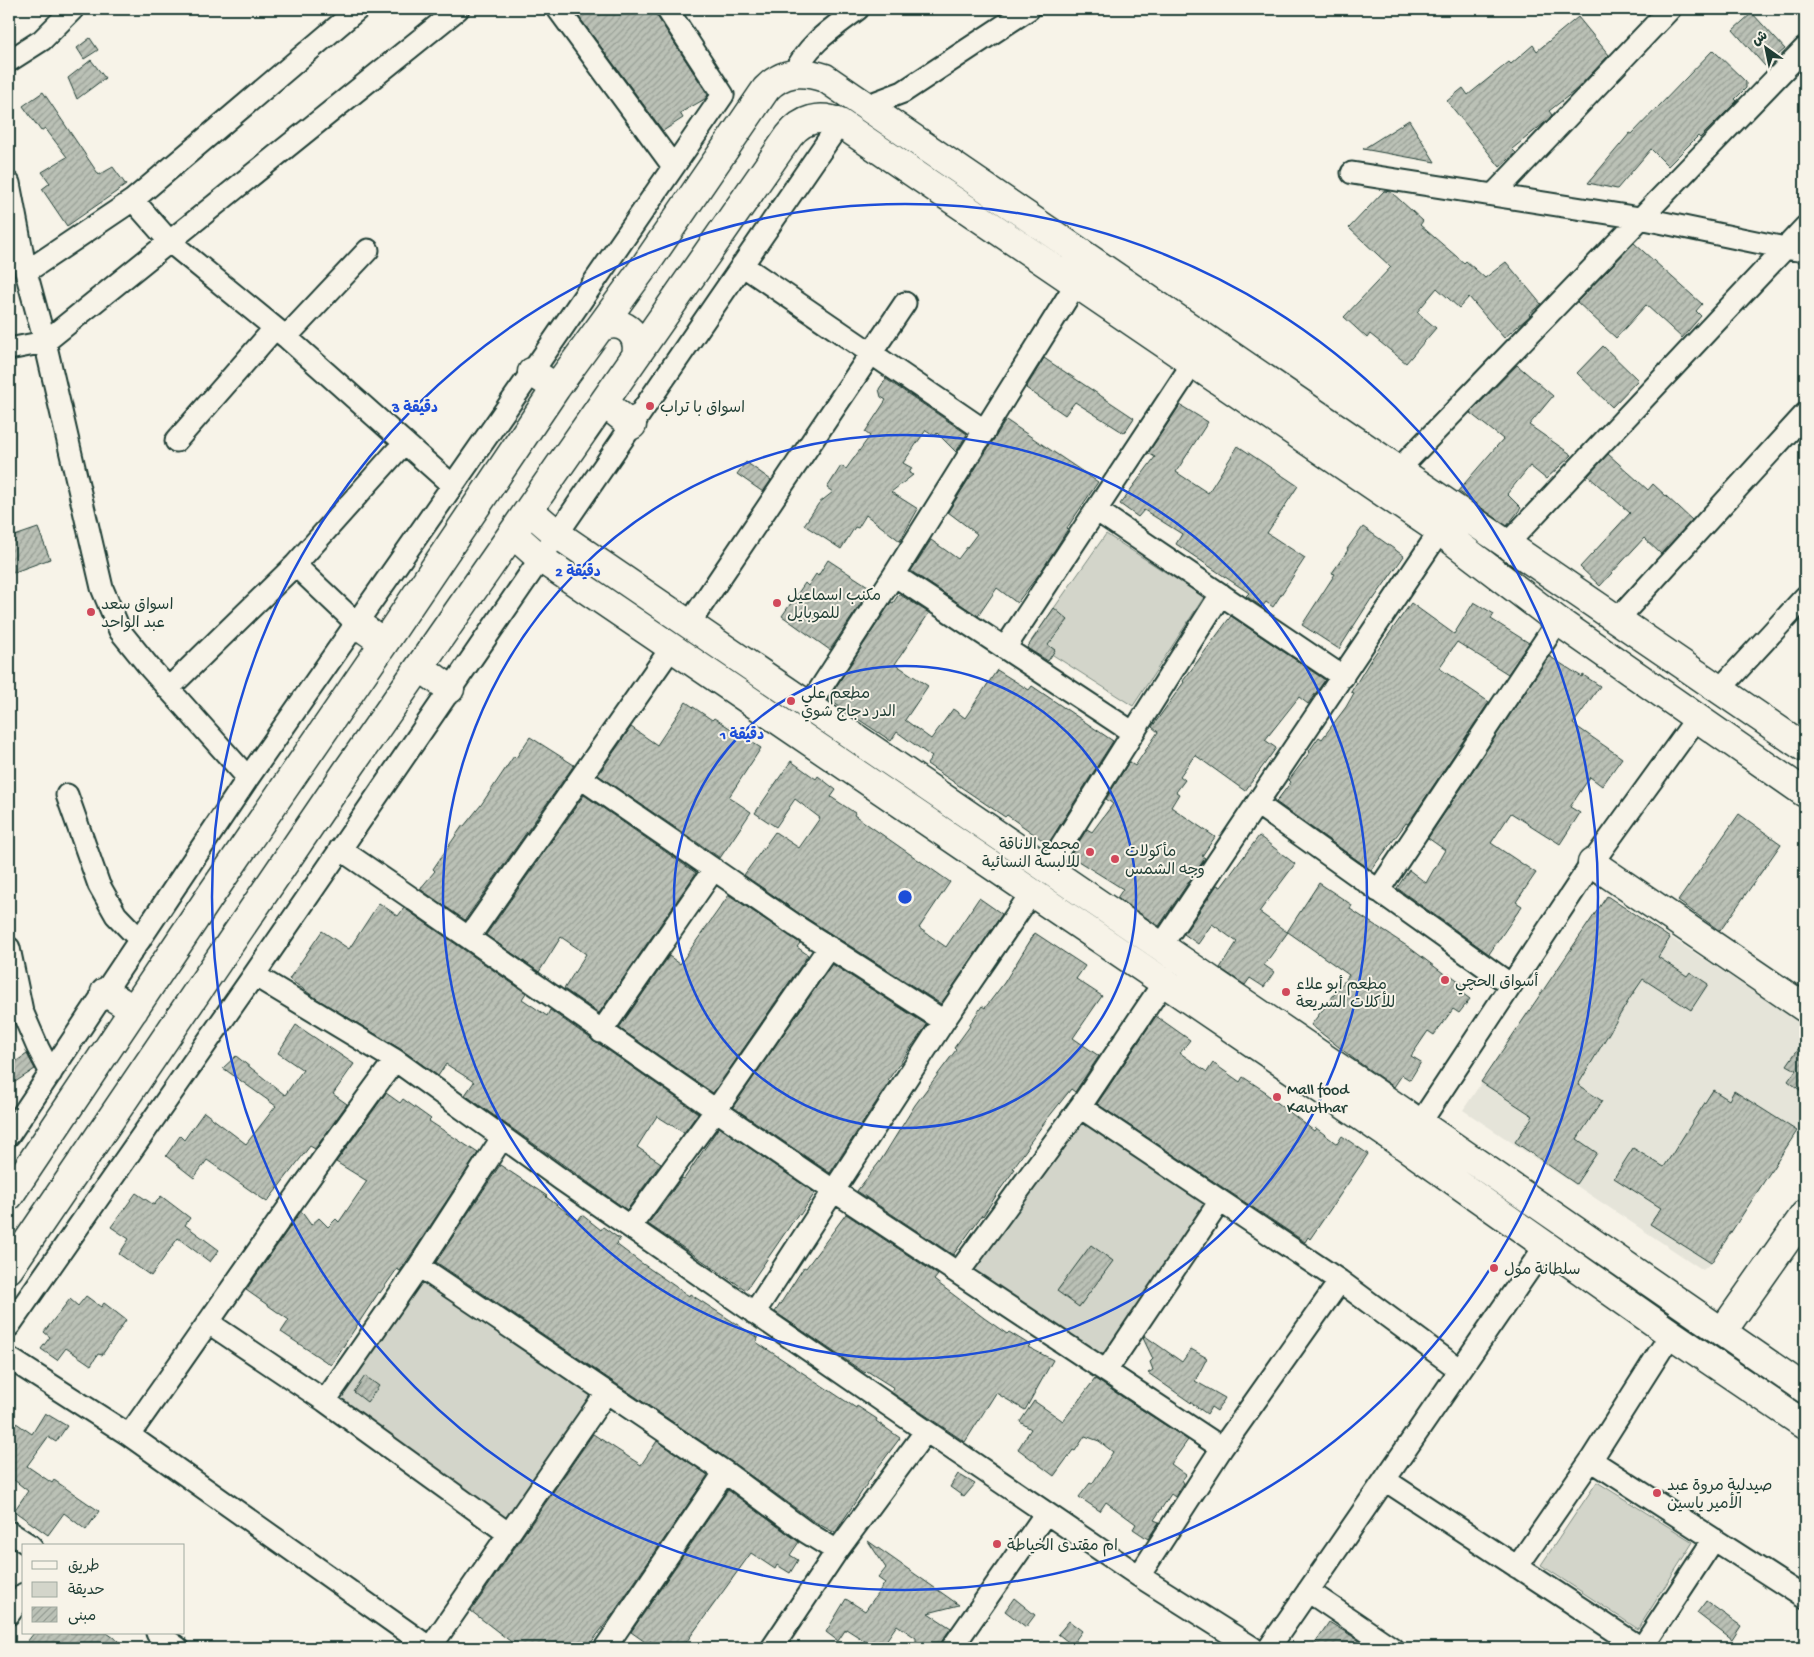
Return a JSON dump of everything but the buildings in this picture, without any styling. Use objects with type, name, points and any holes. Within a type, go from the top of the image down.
[{"type":"street","points":[[9,61],[42,40],[73,9]]},
{"type":"street","points":[[26,272],[133,200],[358,9]]},
{"type":"street","points":[[9,349],[45,342],[458,9]]},
{"type":"street","points":[[558,9],[673,166]]},
{"type":"street","points":[[9,1135],[248,778],[532,372],[722,95],[667,9]]},
{"type":"street","points":[[794,74],[803,55],[813,44],[858,9]]},
{"type":"street","points":[[866,106],[903,92],[1029,9]]},
{"type":"street","points":[[1493,196],[1670,9]]},
{"type":"street","points":[[1398,470],[1805,48]]},
{"type":"street","points":[[9,1196],[556,388],[646,264],[766,89],[775,80],[794,74],[804,73],[825,78],[1720,690],[1802,740]]},
{"type":"street","points":[[9,1270],[350,768],[795,128],[803,122],[822,118],[840,123],[1440,531],[1558,621],[1805,793]]},
{"type":"street","points":[[9,1326],[254,975],[840,123]]},
{"type":"street","points":[[1352,173],[1640,218],[1795,250]]},
{"type":"street","points":[[9,183],[26,272],[45,342],[102,588],[120,631],[248,778]]},
{"type":"street","points":[[133,200],[170,242],[280,333],[452,485]]},
{"type":"street","points":[[1507,544],[1795,250],[1805,228]]},
{"type":"street","points":[[176,441],[280,333],[368,250]]},
{"type":"street","points":[[646,264],[647,277],[655,288],[667,294],[680,293]]},
{"type":"street","points":[[742,265],[984,431]]},
{"type":"street","points":[[809,706],[894,575],[1076,284]]},
{"type":"street","points":[[689,624],[905,304]]},
{"type":"street","points":[[602,326],[614,323],[631,331],[637,343],[636,355]]},
{"type":"street","points":[[1005,648],[1193,363]]},
{"type":"street","points":[[532,372],[556,388]]},
{"type":"street","points":[[604,403],[632,425]]},
{"type":"street","points":[[1617,620],[1805,414]]},
{"type":"street","points":[[168,688],[295,565],[404,443]]},
{"type":"street","points":[[529,510],[557,534],[1420,1123],[1805,1389]]},
{"type":"street","points":[[1096,510],[1343,678]]},
{"type":"street","points":[[1161,946],[1343,678],[1440,531]]},
{"type":"street","points":[[513,534],[540,558],[1370,1122],[1671,1334],[1805,1425]]},
{"type":"street","points":[[295,565],[356,623],[384,644]]},
{"type":"street","points":[[894,575],[1132,732]]},
{"type":"street","points":[[1047,869],[1221,594]]},
{"type":"street","points":[[1720,690],[1805,597]]},
{"type":"street","points":[[1378,891],[1558,621]]},
{"type":"street","points":[[469,937],[672,648]]},
{"type":"street","points":[[420,667],[450,689]]},
{"type":"street","points":[[1420,1123],[1592,863],[1697,718]]},
{"type":"street","points":[[316,743],[317,756],[324,766],[336,771],[350,768]]},
{"type":"street","points":[[582,778],[829,947],[944,1021]]},
{"type":"street","points":[[67,795],[99,885],[116,915],[140,940]]},
{"type":"street","points":[[273,805],[278,802],[290,801],[301,806],[308,815],[310,826]]},
{"type":"street","points":[[1257,804],[1511,985]]},
{"type":"street","points":[[340,849],[469,937],[601,1032],[834,1190],[1222,1448]]},
{"type":"street","points":[[1592,863],[1805,1008]]},
{"type":"street","points":[[601,1032],[714,869]]},
{"type":"street","points":[[754,1312],[944,1021],[1032,892]]},
{"type":"street","points":[[630,1227],[716,1110],[829,947]]},
{"type":"street","points":[[9,948],[22,1011],[51,1073]]},
{"type":"street","points":[[254,975],[395,1060],[502,1138],[926,1431],[1139,1576],[1253,1648]]},
{"type":"street","points":[[958,1273],[1080,1107],[1164,982]]},
{"type":"street","points":[[105,992],[134,1010]]},
{"type":"street","points":[[129,1435],[330,1148],[395,1060]]},
{"type":"street","points":[[1328,1094],[1340,1084],[1342,1070]]},
{"type":"street","points":[[1370,1122],[1372,1108],[1383,1098]]},
{"type":"street","points":[[70,1106],[72,1117],[78,1126],[88,1131],[105,1129]]},
{"type":"street","points":[[1080,1107],[1340,1281],[1460,1370]]},
{"type":"street","points":[[325,1401],[419,1266],[502,1138]]},
{"type":"street","points":[[23,1173],[34,1169],[45,1171],[54,1178],[59,1188],[59,1194]]},
{"type":"street","points":[[1106,1371],[1220,1201]]},
{"type":"street","points":[[1722,1332],[1805,1214]]},
{"type":"street","points":[[1269,1648],[1546,1245]]},
{"type":"street","points":[[419,1266],[725,1472],[806,1532],[838,1551]]},
{"type":"street","points":[[1139,1576],[1222,1448],[1340,1281]]},
{"type":"street","points":[[209,1323],[325,1401],[509,1534]]},
{"type":"street","points":[[1516,1567],[1592,1460],[1671,1334]]},
{"type":"street","points":[[9,1358],[129,1435],[430,1648],[606,1393]]},
{"type":"street","points":[[772,1648],[838,1551],[926,1431]]},
{"type":"street","points":[[1592,1460],[1805,1598]]},
{"type":"street","points":[[605,1648],[725,1472]]},
{"type":"street","points":[[1384,1480],[1641,1648],[1714,1539]]},
{"type":"street","points":[[956,1647],[1046,1513]]},
{"type":"street","points":[[9,1532],[28,1544]]},
{"type":"street","points":[[1308,1591],[1392,1648]]},
{"type":"street","points":[[9,1614],[22,1597]]},
{"type":"street","points":[[158,1634],[178,1648]]},
{"type":"shaded area","points":[[1607,896],[1805,1025],[1805,1118],[1711,1263],[1703,1270],[1463,1110]]},
{"type":"green space","points":[[1106,534],[1204,597],[1133,706],[1031,641]]},
{"type":"green space","points":[[1076,1116],[1209,1206],[1103,1360],[970,1270]]},
{"type":"green space","points":[[421,1274],[600,1393],[509,1526],[337,1400]]},
{"type":"green space","points":[[1597,1482],[1693,1542],[1638,1629],[1541,1565]]},
{"type":"place","name":"اسواق با تراب","points":[[650,406]]},
{"type":"place","name":"مكنب اسماعيل للموبايل","points":[[777,603]]},
{"type":"place","name":"اسواق سعد عبد الواحد","points":[[91,612]]},
{"type":"place","name":"مطعم علي الدر دجاج شوي","points":[[791,701]]},
{"type":"place","name":"مجمع الاناقة للالبسة النسائية","points":[[1090,852]]},
{"type":"place","name":"مأكولات وجه الشمس","points":[[1115,859]]},
{"type":"place","name":"أسواق الحچي","points":[[1445,980]]},
{"type":"place","name":"مطعم أبو علاء للأكلات السريعة","points":[[1286,992]]},
{"type":"place","name":"Mall food Kawthar","points":[[1277,1097]]},
{"type":"place","name":"سلطانة مول","points":[[1494,1268]]},
{"type":"place","name":"صيدلية مروة عبد الأمير ياسين","points":[[1657,1493]]},
{"type":"place","name":"ام مقتدى الخياطة","points":[[997,1544]]}]
